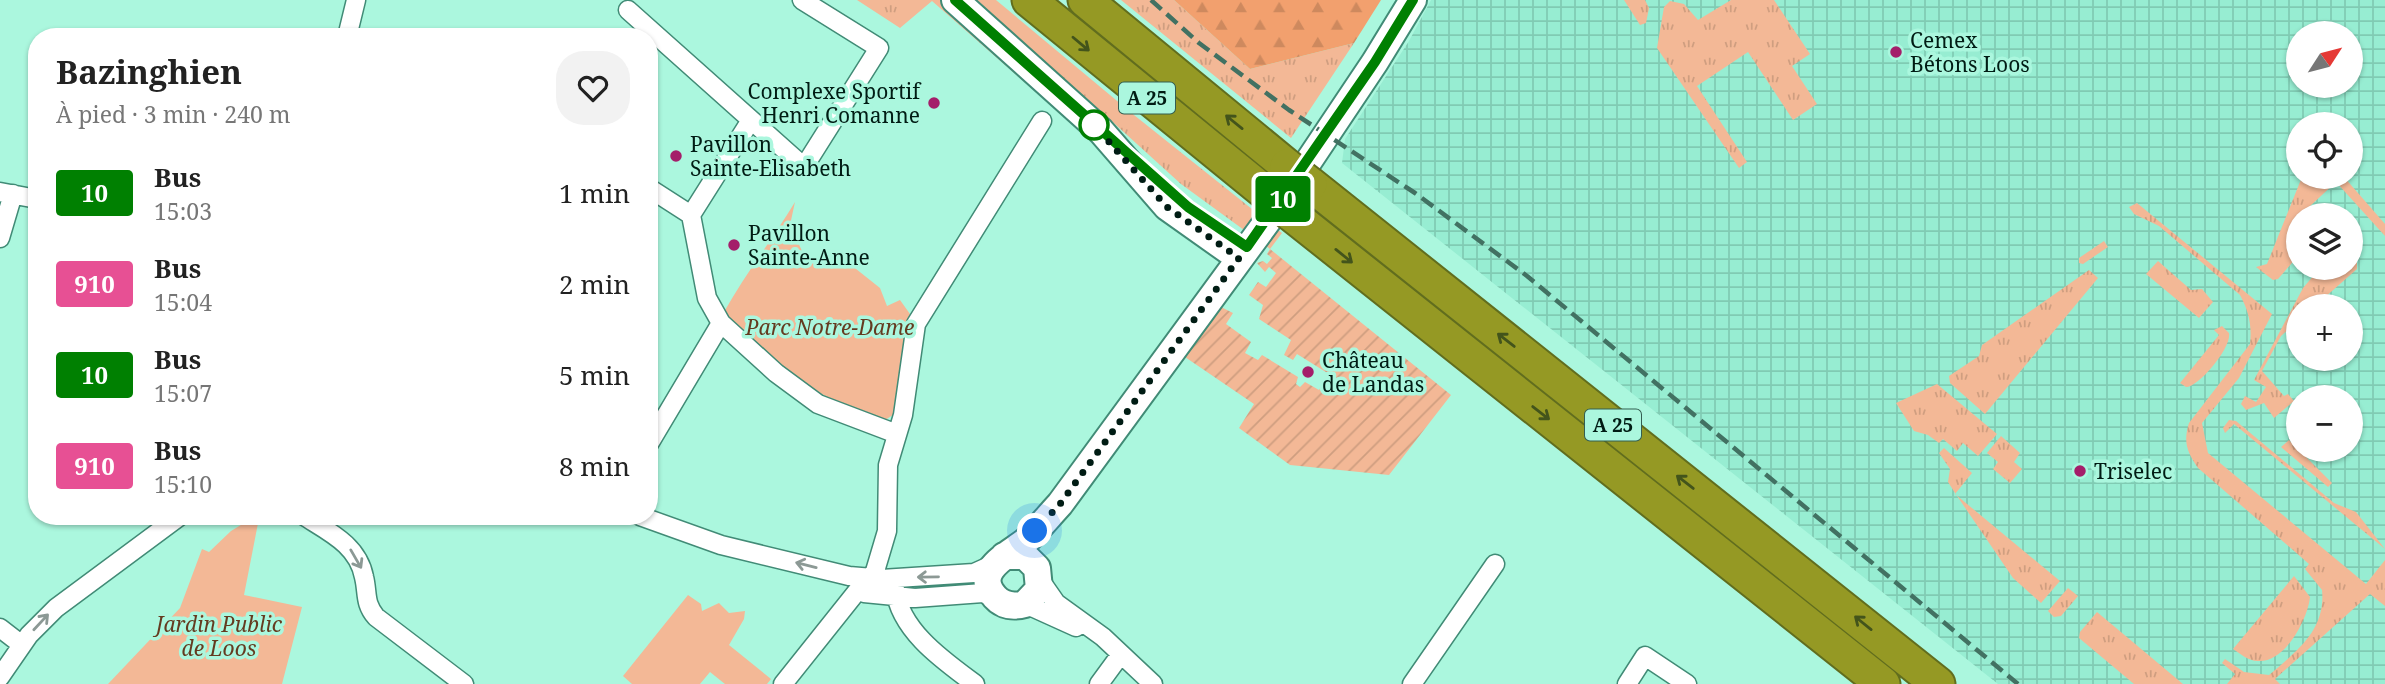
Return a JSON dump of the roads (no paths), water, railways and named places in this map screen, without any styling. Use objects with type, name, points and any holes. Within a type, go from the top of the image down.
[{"type":"highway","name":"A 25","points":[[1029,0],[1275,209],[1883,684]]},
{"type":"highway","name":"A 25","points":[[1085,0],[1298,175],[1927,675]]},
{"type":"highway","points":[[1738,570],[1867,684]]},
{"type":"street","points":[[349,28],[356,0]]},
{"type":"street","points":[[658,42],[804,167],[879,48],[802,0]]},
{"type":"street","points":[[955,0],[1101,131],[1142,163],[1195,213],[1243,252]]},
{"type":"street","points":[[783,684],[854,597],[862,583],[873,585],[901,578],[974,573],[999,560],[1027,540],[1060,504],[1275,209],[1375,62],[1412,1]]},
{"type":"street","points":[[628,10],[644,28]]},
{"type":"street","points":[[751,120],[691,215],[707,298],[720,323],[776,373],[818,404],[897,433]]},
{"type":"street","points":[[873,585],[887,531],[887,475],[903,415],[916,324],[1042,121]]},
{"type":"street","points":[[0,238],[7,193],[28,197]]},
{"type":"street","points":[[658,194],[691,215]]},
{"type":"street","points":[[658,429],[720,323]]},
{"type":"street","points":[[1009,602],[1035,596],[1039,574],[1036,550],[1060,504]]},
{"type":"street","points":[[658,522],[721,545],[849,576],[896,597],[937,598],[983,593],[1070,625],[1121,654]]},
{"type":"street","points":[[0,677],[22,645],[65,599],[168,525]]},
{"type":"street","points":[[319,525],[340,538],[355,554],[365,579],[368,608],[376,617],[464,684]]},
{"type":"street","points":[[999,560],[1025,556],[1056,603],[1121,654],[1153,684]]},
{"type":"street","points":[[999,560],[988,580],[1009,602]]},
{"type":"street","points":[[1412,684],[1495,564]]},
{"type":"street","points":[[901,578],[895,585],[896,597],[928,647],[975,684]]},
{"type":"street","points":[[0,628],[22,645]]},
{"type":"street","points":[[1098,684],[1121,654]]},
{"type":"street","points":[[1627,684],[1645,656],[1687,684]]},
{"type":"railway","points":[[1151,0],[1199,43],[1289,110],[1415,193],[1527,276],[2018,684]]},
{"type":"place","name":"Cemex Bétons Loos","points":[[1896,52]]},
{"type":"place","name":"Complexe Sportif Henri Comanne","points":[[934,103]]},
{"type":"place","name":"Pavillon Sainte-Elisabeth","points":[[676,156]]},
{"type":"place","name":"Pavillon Sainte-Anne","points":[[734,245]]},
{"type":"place","name":"Château de Landas","points":[[1308,372]]},
{"type":"place","name":"Triselec","points":[[2080,471]]},
{"type":"park label","name":"Parc Notre-Dame","points":[[830,327]]},
{"type":"park label","name":"Jardin Public de Loos","points":[[219,636]]}]
